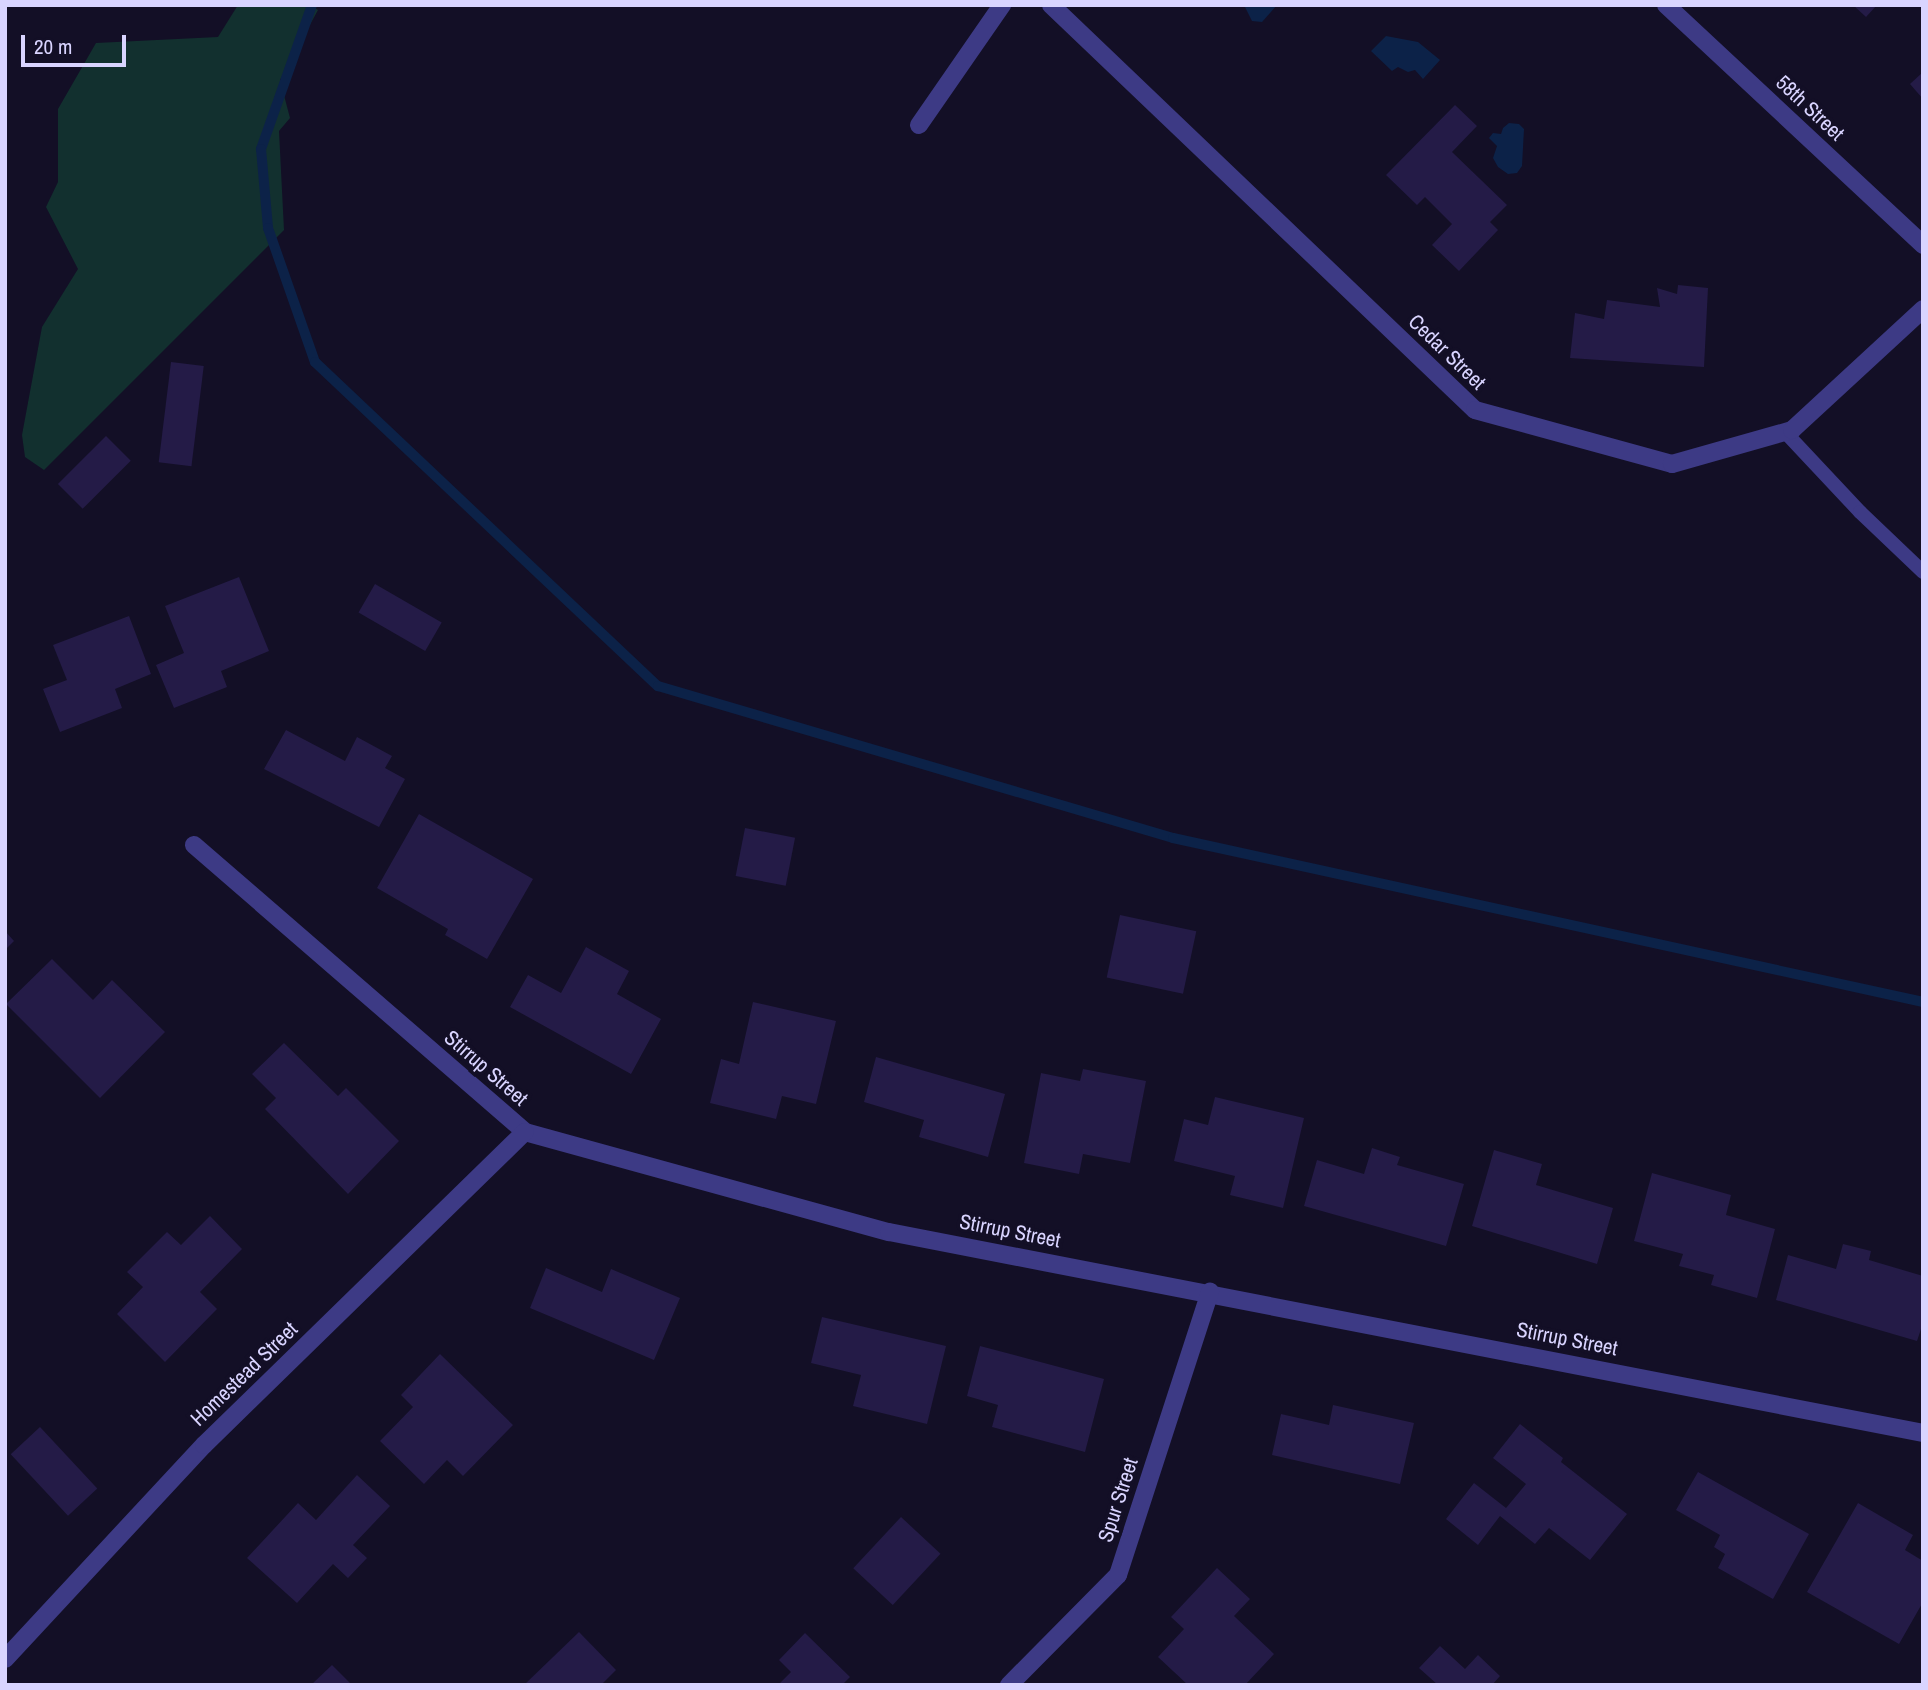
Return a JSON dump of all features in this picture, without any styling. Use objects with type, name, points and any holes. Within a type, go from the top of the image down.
[{"type":"street","points":[[919,125],[1002,5]]},
{"type":"street","name":"Cedar Street","points":[[1051,5],[1475,410],[1672,464],[1791,430],[1923,309]]},
{"type":"street","name":"58th Street","points":[[1666,5],[1923,245]]},
{"type":"street","name":"Stirrup Street","points":[[194,845],[525,1132],[888,1232],[1210,1292],[1923,1433]]},
{"type":"street","name":"Homestead Street","points":[[5,1658],[204,1445],[525,1132]]},
{"type":"street","name":"Spur Street","points":[[1009,1685],[1118,1576],[1210,1292]]},
{"type":"lane","points":[[1785,432],[1860,512],[1923,572]]},
{"type":"green space","points":[[238,5],[310,5],[318,10],[280,80],[290,118],[279,131],[284,230],[44,470],[25,457],[22,435],[42,327],[78,269],[46,207],[58,182],[58,109],[96,43],[218,37]]},
{"type":"water","points":[[1244,5],[1277,5],[1262,22],[1252,21]]},
{"type":"water","points":[[1386,36],[1418,42],[1440,60],[1423,79],[1415,70],[1408,72],[1398,67],[1392,71],[1371,51]]},
{"type":"water","points":[[1509,123],[1519,124],[1524,129],[1522,166],[1517,173],[1508,174],[1498,167],[1493,158],[1497,146],[1489,138],[1493,133],[1501,134]]},
{"type":"building","points":[[1853,5],[1877,5],[1866,17]]},
{"type":"building","points":[[1923,72],[1923,99],[1910,84]]},
{"type":"building","points":[[1455,105],[1477,126],[1452,152],[1507,205],[1490,222],[1498,230],[1459,271],[1432,245],[1452,224],[1425,197],[1417,205],[1386,175]]},
{"type":"building","points":[[1678,285],[1708,288],[1704,367],[1570,358],[1575,313],[1604,319],[1607,300],[1660,307],[1657,288],[1677,294]]},
{"type":"building","points":[[171,362],[204,366],[191,466],[159,462]]},
{"type":"building","points":[[106,436],[131,461],[83,509],[58,484]]},
{"type":"building","points":[[239,577],[269,651],[221,671],[227,687],[174,708],[156,665],[184,653],[165,606]]},
{"type":"building","points":[[375,584],[442,622],[425,651],[358,613]]},
{"type":"building","points":[[129,616],[151,674],[115,689],[122,708],[60,732],[43,689],[67,680],[53,645]]},
{"type":"building","points":[[286,730],[345,761],[357,737],[392,756],[385,768],[405,779],[379,827],[264,769]]},
{"type":"building","points":[[419,814],[533,879],[487,959],[445,935],[448,929],[377,888]]},
{"type":"building","points":[[745,828],[795,838],[786,886],[736,876]]},
{"type":"building","points":[[1120,915],[1196,931],[1183,994],[1107,978]]},
{"type":"building","points":[[5,931],[14,941],[5,950]]},
{"type":"building","points":[[586,947],[629,971],[617,994],[661,1019],[631,1074],[510,1007],[528,975],[561,993]]},
{"type":"building","points":[[52,959],[93,1000],[112,980],[165,1032],[100,1098],[6,1004]]},
{"type":"building","points":[[753,1002],[836,1021],[816,1104],[782,1096],[776,1119],[710,1103],[721,1059],[739,1064]]},
{"type":"building","points":[[284,1043],[338,1096],[346,1088],[399,1141],[348,1194],[265,1109],[276,1098],[252,1074]]},
{"type":"building","points":[[876,1057],[1005,1094],[988,1157],[919,1137],[924,1120],[864,1102]]},
{"type":"building","points":[[1083,1069],[1146,1081],[1130,1163],[1083,1154],[1079,1174],[1024,1163],[1041,1073],[1080,1081]]},
{"type":"building","points":[[1215,1097],[1304,1118],[1283,1208],[1230,1195],[1235,1176],[1174,1161],[1184,1119],[1208,1125]]},
{"type":"building","points":[[1372,1148],[1400,1157],[1397,1165],[1464,1184],[1446,1246],[1304,1206],[1317,1160],[1364,1174]]},
{"type":"building","points":[[1494,1150],[1542,1164],[1536,1185],[1613,1208],[1597,1264],[1472,1226]]},
{"type":"building","points":[[1652,1173],[1731,1195],[1726,1215],[1775,1229],[1757,1298],[1711,1285],[1714,1275],[1679,1266],[1683,1254],[1634,1241]]},
{"type":"building","points":[[210,1216],[242,1249],[200,1292],[217,1309],[165,1362],[117,1314],[143,1287],[127,1272],[167,1232],[181,1245]]},
{"type":"building","points":[[1843,1244],[1871,1251],[1869,1260],[1923,1276],[1923,1323],[1917,1341],[1776,1300],[1788,1255],[1836,1269]]},
{"type":"building","points":[[546,1268],[602,1292],[611,1269],[680,1298],[654,1360],[530,1308]]},
{"type":"building","points":[[822,1317],[946,1346],[927,1424],[853,1406],[861,1375],[811,1363]]},
{"type":"building","points":[[980,1346],[1104,1379],[1085,1452],[992,1427],[998,1405],[967,1396]]},
{"type":"building","points":[[440,1354],[513,1425],[463,1476],[447,1460],[424,1484],[380,1441],[413,1407],[401,1395]]},
{"type":"building","points":[[1333,1405],[1414,1423],[1400,1484],[1272,1455],[1281,1414],[1329,1425]]},
{"type":"building","points":[[1520,1424],[1563,1458],[1561,1462],[1627,1514],[1590,1560],[1549,1528],[1535,1544],[1500,1516],[1478,1545],[1446,1519],[1474,1483],[1506,1508],[1526,1484],[1493,1458]]},
{"type":"building","points":[[40,1427],[97,1488],[68,1516],[11,1454]]},
{"type":"building","points":[[1698,1472],[1809,1534],[1773,1599],[1718,1568],[1725,1554],[1714,1547],[1720,1535],[1676,1510]]},
{"type":"building","points":[[357,1475],[390,1506],[353,1545],[367,1558],[348,1578],[333,1564],[297,1603],[247,1558],[298,1503],[316,1520]]},
{"type":"building","points":[[1858,1503],[1913,1535],[1905,1550],[1923,1561],[1923,1602],[1899,1644],[1807,1592]]},
{"type":"building","points":[[901,1517],[940,1554],[893,1605],[853,1568]]},
{"type":"building","points":[[1217,1568],[1250,1599],[1234,1616],[1274,1654],[1245,1685],[1188,1685],[1158,1657],[1184,1629],[1171,1617]]},
{"type":"building","points":[[579,1632],[616,1670],[601,1685],[524,1685]]},
{"type":"building","points":[[805,1633],[850,1677],[842,1685],[778,1685],[791,1672],[779,1660]]},
{"type":"building","points":[[1440,1646],[1465,1669],[1478,1655],[1500,1676],[1492,1685],[1438,1685],[1419,1668]]},
{"type":"building","points":[[332,1665],[352,1685],[311,1685]]},
{"type":"waterway","points":[[312,5],[261,149],[268,228],[315,362],[658,686],[1173,838],[1923,1002]]}]
